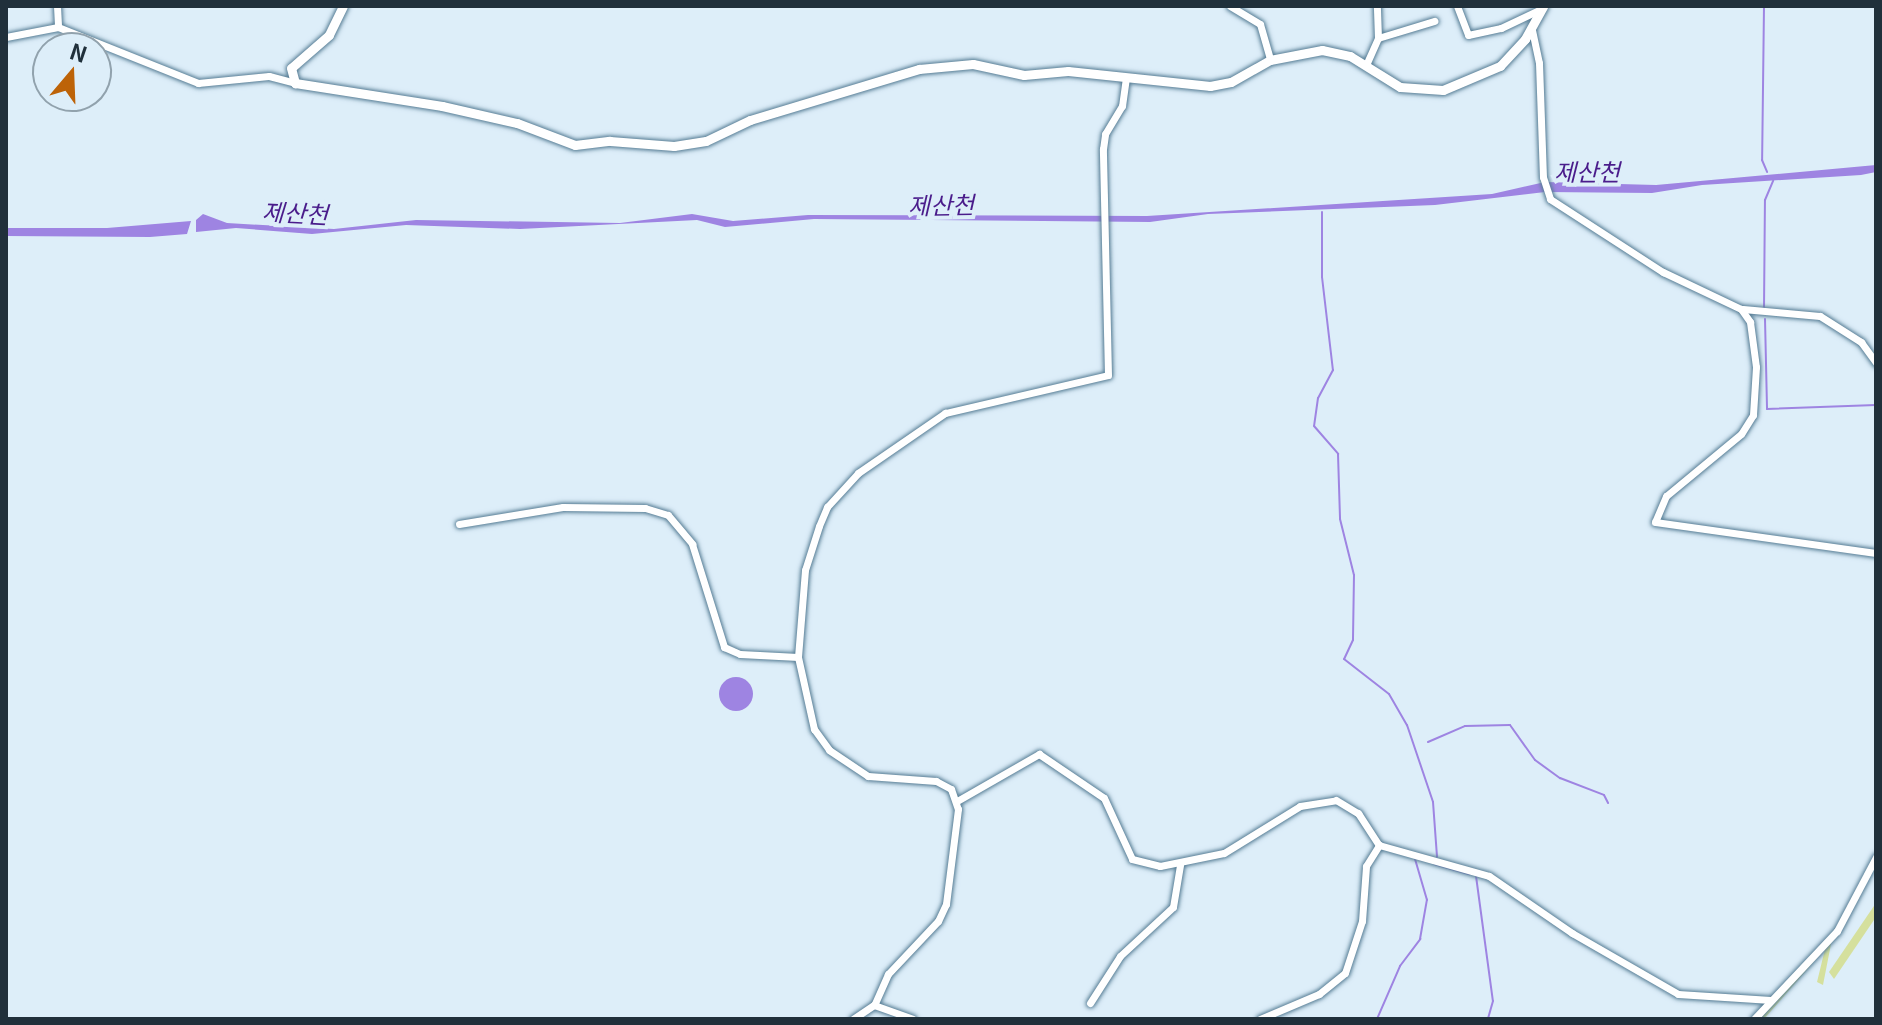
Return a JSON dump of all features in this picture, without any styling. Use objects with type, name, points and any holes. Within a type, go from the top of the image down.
[{"type":"street","points":[[57,6],[58,27]]},
{"type":"street","points":[[295,83],[291,68],[329,35],[343,6]]},
{"type":"street","points":[[1230,6],[1260,24],[1270,60]]},
{"type":"street","points":[[1366,65],[1378,38],[1377,6]]},
{"type":"street","points":[[1457,6],[1468,35],[1542,7]]},
{"type":"street","points":[[1523,6],[1529,14]]},
{"type":"street","points":[[6,37],[58,27],[198,83],[269,76],[295,83],[442,106],[517,123],[575,145],[610,141],[674,146],[706,141],[750,120],[919,69],[973,64],[1032,76],[1068,71],[1219,85],[1270,60],[1322,50],[1366,65],[1406,89],[1443,90],[1495,70],[1532,30],[1542,7]]},
{"type":"street","points":[[1378,38],[1434,21]]},
{"type":"street","points":[[1532,30],[1539,63],[1543,177],[1547,192],[1555,204],[1663,272],[1741,309],[1820,316],[1861,342],[1876,363]]},
{"type":"street","points":[[853,1019],[874,1005],[888,974],[938,921],[946,904],[957,801],[951,789],[936,781],[875,778],[835,756],[814,729],[798,657],[805,570],[827,507],[858,473],[945,413],[1108,375],[1104,138],[1122,106],[1126,77]]},
{"type":"street","points":[[1741,309],[1750,322],[1756,367],[1753,415],[1741,434],[1666,496],[1655,522],[1876,553]]},
{"type":"street","points":[[459,524],[563,507],[661,512],[677,522],[692,544],[724,647],[740,654],[798,657]]},
{"type":"street","points":[[957,801],[1039,754],[1104,798],[1127,854],[1136,863],[1180,865],[1234,849],[1295,809],[1323,799],[1351,806],[1379,845],[1489,876],[1572,933],[1678,994],[1771,1000]]},
{"type":"street","points":[[1260,1019],[1319,994],[1345,973],[1362,921],[1366,866],[1379,845]]},
{"type":"street","points":[[1754,1019],[1837,931],[1876,857]]},
{"type":"street","points":[[1090,1003],[1120,956],[1173,907],[1180,865]]},
{"type":"street","points":[[874,1005],[913,1019]]},
{"type":"green space","points":[[1876,903],[1876,917],[1834,979],[1829,972]]},
{"type":"green space","points":[[1832,939],[1823,985],[1817,982],[1825,949],[1764,1019],[1757,1019]]},
{"type":"shaded area","points":[[1876,165],[1876,172],[1861,175],[1702,185],[1652,193],[1545,192],[1435,205],[1208,214],[1150,222],[814,219],[725,227],[697,220],[520,229],[406,225],[312,234],[236,228],[196,232],[196,220],[203,214],[227,223],[334,229],[416,220],[620,223],[692,214],[733,221],[808,215],[1147,216],[1492,194],[1545,182],[1656,185]]},
{"type":"shaded area","points":[[191,221],[187,234],[150,237],[6,236],[6,228],[107,228]]},
{"type":"shaded area","points":[[736,677],[748,682],[753,694],[748,706],[736,711],[724,706],[719,694],[724,682]]},
{"type":"waterway","points":[[1764,6],[1762,160],[1767,172]]},
{"type":"waterway","points":[[1764,309],[1765,200],[1773,181]]},
{"type":"waterway","points":[[1322,212],[1322,277],[1333,370],[1318,398],[1314,426],[1338,454],[1340,519],[1354,575],[1353,640],[1344,659],[1389,694],[1407,725],[1433,802],[1437,857]]},
{"type":"waterway","points":[[1765,319],[1767,409],[1876,405]]},
{"type":"waterway","points":[[1428,742],[1465,726],[1510,725],[1535,760],[1560,778],[1604,795],[1608,803]]},
{"type":"waterway","points":[[1377,1019],[1400,966],[1420,939],[1427,900],[1415,859]]},
{"type":"waterway","points":[[1434,864],[1470,874]]},
{"type":"waterway","points":[[1476,876],[1493,1001],[1488,1019]]},
{"type":"water label","name":"제산천","points":[[1587,171]]},
{"type":"water label","name":"제산천","points":[[941,204]]},
{"type":"water label","name":"제산천","points":[[295,212]]}]
